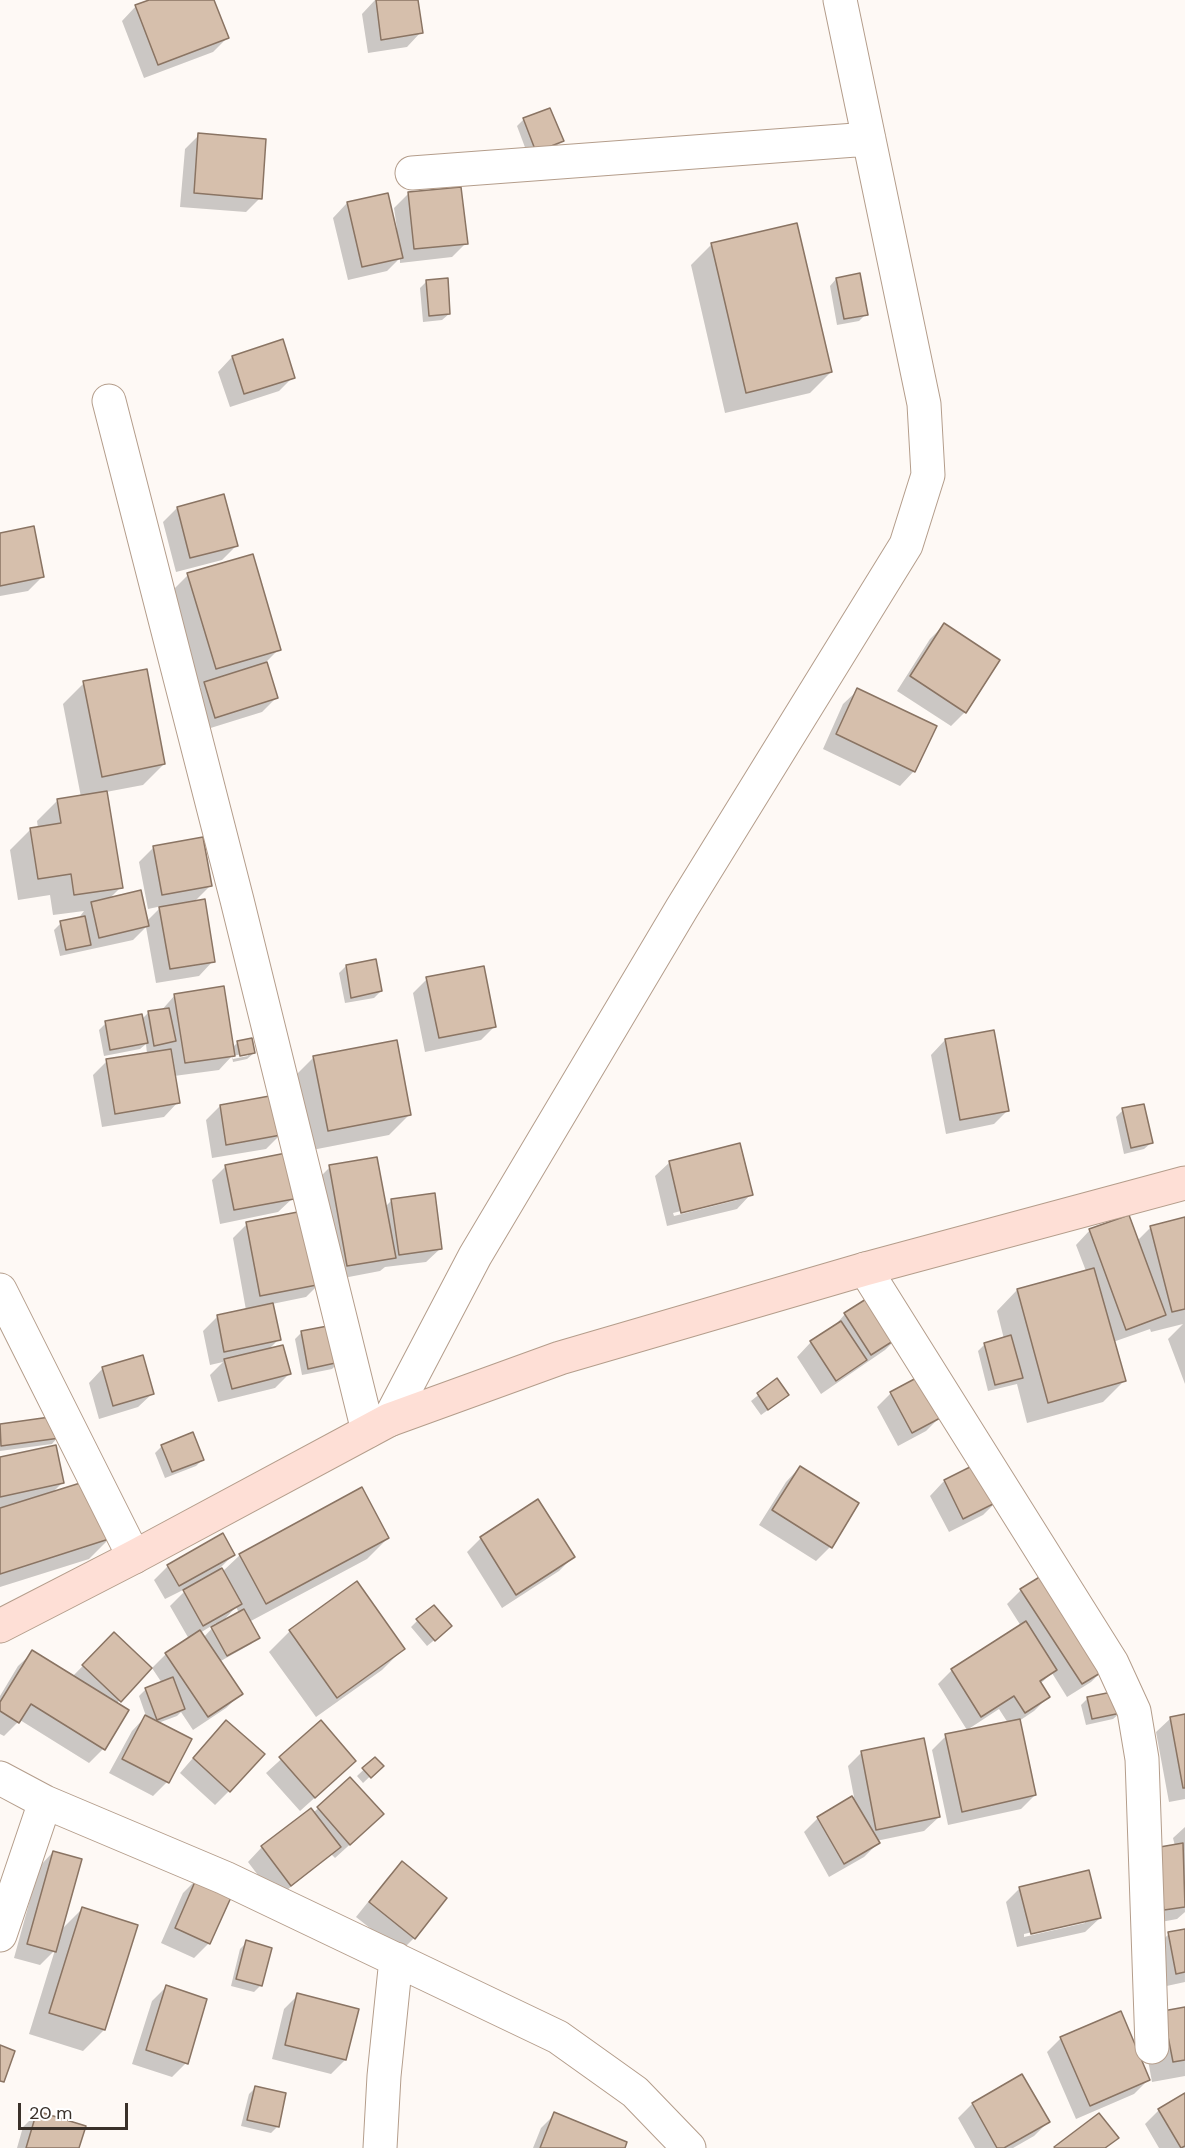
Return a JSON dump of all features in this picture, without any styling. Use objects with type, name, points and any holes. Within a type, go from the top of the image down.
[{"type":"street","points":[[379,1425],[475,1256],[682,908],[906,545],[928,475],[924,404],[840,0]]},
{"type":"street","points":[[412,173],[870,139]]},
{"type":"street","points":[[110,401],[237,900],[379,1425]]},
{"type":"street","points":[[0,1626],[134,1557],[379,1425],[560,1358],[865,1269],[1185,1183]]},
{"type":"street","points":[[865,1269],[1112,1663],[1134,1711],[1142,1759],[1152,2047]]},
{"type":"street","points":[[0,1290],[134,1557]]},
{"type":"street","points":[[0,1778],[45,1802],[225,1878],[558,2037],[635,2092],[689,2148]]},
{"type":"street","points":[[0,1935],[45,1802]]},
{"type":"street","points":[[380,2148],[384,2076],[396,1959]]},
{"type":"building","points":[[149,0],[214,0],[229,38],[158,65],[135,5]]},
{"type":"building","points":[[376,0],[418,0],[423,33],[381,40]]},
{"type":"building","points":[[550,108],[564,141],[536,152],[523,118]]},
{"type":"building","points":[[198,133],[266,139],[262,199],[194,193]]},
{"type":"building","points":[[461,187],[468,244],[414,249],[408,192]]},
{"type":"building","points":[[388,193],[403,258],[362,267],[347,202]]},
{"type":"building","points":[[797,223],[832,372],[746,393],[711,243]]},
{"type":"building","points":[[860,273],[868,315],[844,319],[836,278]]},
{"type":"building","points":[[448,278],[450,314],[429,316],[426,280]]},
{"type":"building","points":[[283,339],[295,378],[244,394],[232,356]]},
{"type":"building","points":[[224,494],[238,546],[190,558],[177,507]]},
{"type":"building","points":[[34,526],[44,577],[0,586],[0,533]]},
{"type":"building","points":[[253,554],[281,650],[216,669],[187,573]]},
{"type":"building","points":[[944,623],[1000,660],[966,713],[910,676]]},
{"type":"building","points":[[267,662],[278,698],[215,718],[204,682]]},
{"type":"building","points":[[147,669],[165,764],[102,777],[83,681]]},
{"type":"building","points":[[857,688],[937,726],[915,772],[836,734]]},
{"type":"building","points":[[107,791],[123,888],[74,895],[71,874],[38,879],[30,828],[61,823],[57,799]]},
{"type":"building","points":[[203,837],[212,886],[162,895],[153,846]]},
{"type":"building","points":[[141,890],[149,926],[99,938],[91,902]]},
{"type":"building","points":[[205,899],[215,962],[170,969],[159,907]]},
{"type":"building","points":[[85,916],[91,945],[66,950],[60,921]]},
{"type":"building","points":[[376,959],[382,991],[351,998],[346,965]]},
{"type":"building","points":[[484,966],[496,1027],[439,1038],[426,977]]},
{"type":"building","points":[[224,986],[235,1056],[185,1063],[174,994]]},
{"type":"building","points":[[169,1008],[176,1041],[154,1046],[148,1011]]},
{"type":"building","points":[[142,1014],[148,1043],[110,1050],[105,1021]]},
{"type":"building","points":[[994,1030],[1009,1111],[960,1120],[945,1039]]},
{"type":"building","points":[[252,1038],[255,1053],[240,1056],[237,1041]]},
{"type":"building","points":[[397,1040],[411,1115],[328,1131],[313,1056]]},
{"type":"building","points":[[171,1049],[180,1103],[115,1114],[106,1059]]},
{"type":"building","points":[[275,1095],[281,1135],[226,1145],[220,1105]]},
{"type":"building","points":[[1144,1104],[1153,1143],[1131,1148],[1122,1108]]},
{"type":"building","points":[[740,1143],[753,1195],[681,1213],[669,1161]]},
{"type":"building","points":[[286,1153],[294,1199],[234,1210],[225,1165]]},
{"type":"building","points":[[377,1157],[396,1258],[347,1266],[329,1165]]},
{"type":"building","points":[[435,1193],[442,1249],[399,1255],[391,1199]]},
{"type":"building","points":[[308,1210],[322,1284],[260,1296],[246,1222]]},
{"type":"building","points":[[1129,1215],[1166,1315],[1126,1330],[1089,1229]]},
{"type":"building","points":[[1185,1217],[1185,1309],[1172,1312],[1150,1226]]},
{"type":"building","points":[[1094,1268],[1126,1381],[1048,1403],[1017,1289]]},
{"type":"building","points":[[874,1294],[901,1336],[871,1355],[844,1313]]},
{"type":"building","points":[[273,1303],[281,1340],[224,1352],[217,1315]]},
{"type":"building","points":[[841,1321],[867,1360],[836,1381],[810,1341]]},
{"type":"building","points":[[333,1325],[340,1362],[308,1369],[301,1331]]},
{"type":"building","points":[[1011,1335],[1023,1378],[995,1385],[984,1343]]},
{"type":"building","points":[[283,1345],[291,1374],[232,1389],[224,1359]]},
{"type":"building","points":[[143,1355],[154,1394],[113,1406],[102,1367]]},
{"type":"building","points":[[920,1376],[942,1417],[912,1433],[890,1392]]},
{"type":"building","points":[[777,1378],[789,1395],[768,1410],[757,1393]]},
{"type":"building","points":[[57,1416],[60,1438],[1,1446],[0,1424]]},
{"type":"building","points":[[193,1432],[204,1460],[172,1472],[161,1445]]},
{"type":"building","points":[[56,1445],[64,1483],[0,1497],[0,1457]]},
{"type":"building","points":[[980,1462],[999,1501],[963,1519],[944,1480]]},
{"type":"building","points":[[800,1466],[859,1503],[832,1548],[772,1510]]},
{"type":"building","points":[[93,1479],[112,1538],[0,1574],[0,1508]]},
{"type":"building","points":[[362,1487],[389,1538],[266,1604],[239,1554]]},
{"type":"building","points":[[538,1499],[575,1557],[516,1595],[480,1537]]},
{"type":"building","points":[[223,1533],[235,1555],[179,1586],[167,1565]]},
{"type":"building","points":[[222,1568],[242,1604],[203,1626],[183,1590]]},
{"type":"building","points":[[1046,1573],[1107,1669],[1082,1684],[1020,1589]]},
{"type":"building","points":[[357,1581],[405,1649],[337,1698],[289,1630]]},
{"type":"building","points":[[434,1605],[452,1626],[435,1641],[416,1619]]},
{"type":"building","points":[[244,1609],[260,1638],[227,1656],[211,1627]]},
{"type":"building","points":[[1026,1621],[1057,1670],[1040,1681],[1050,1697],[1025,1713],[1014,1696],[981,1717],[951,1669]]},
{"type":"building","points":[[200,1630],[243,1694],[208,1717],[165,1653]]},
{"type":"building","points":[[114,1632],[152,1668],[121,1702],[82,1665]]},
{"type":"building","points":[[32,1650],[129,1710],[105,1750],[31,1704],[19,1723],[0,1711],[0,1702]]},
{"type":"building","points":[[173,1677],[185,1709],[157,1720],[145,1688]]},
{"type":"building","points":[[1117,1691],[1121,1713],[1092,1719],[1087,1697]]},
{"type":"building","points":[[1185,1714],[1185,1788],[1183,1788],[1170,1717]]},
{"type":"building","points":[[145,1715],[192,1739],[169,1783],[122,1759]]},
{"type":"building","points":[[1020,1719],[1036,1795],[962,1812],[945,1734]]},
{"type":"building","points":[[226,1720],[265,1754],[230,1792],[193,1758]]},
{"type":"building","points":[[321,1720],[356,1761],[315,1798],[279,1757]]},
{"type":"building","points":[[924,1738],[940,1817],[876,1830],[861,1751]]},
{"type":"building","points":[[375,1757],[384,1766],[371,1778],[362,1768]]},
{"type":"building","points":[[350,1777],[384,1814],[350,1845],[317,1807]]},
{"type":"building","points":[[852,1796],[880,1843],[844,1864],[817,1817]]},
{"type":"building","points":[[311,1808],[341,1847],[291,1886],[261,1846]]},
{"type":"building","points":[[1183,1843],[1185,1907],[1164,1910],[1154,1848]]},
{"type":"building","points":[[53,1851],[82,1859],[56,1952],[27,1944]]},
{"type":"building","points":[[402,1861],[447,1898],[415,1939],[369,1902]]},
{"type":"building","points":[[1089,1870],[1101,1918],[1031,1934],[1019,1887]]},
{"type":"building","points":[[197,1877],[233,1893],[210,1944],[175,1928]]},
{"type":"building","points":[[82,1907],[138,1925],[105,2030],[49,2013]]},
{"type":"building","points":[[1185,1929],[1185,1972],[1176,1974],[1168,1932]]},
{"type":"building","points":[[246,1940],[272,1948],[262,1986],[236,1979]]},
{"type":"building","points":[[166,1985],[207,1999],[188,2064],[146,2050]]},
{"type":"building","points":[[297,1993],[359,2009],[346,2060],[285,2045]]},
{"type":"building","points":[[1185,2007],[1185,2060],[1173,2062],[1163,2011]]},
{"type":"building","points":[[1121,2011],[1150,2080],[1090,2106],[1060,2037]]},
{"type":"building","points":[[0,2045],[15,2051],[4,2082],[0,2081]]},
{"type":"building","points":[[1022,2074],[1050,2122],[1004,2148],[997,2148],[972,2103]]},
{"type":"building","points":[[255,2086],[286,2093],[279,2127],[247,2120]]},
{"type":"building","points":[[1185,2093],[1185,2146],[1181,2148],[1158,2109]]},
{"type":"building","points":[[37,2111],[86,2126],[79,2148],[26,2148]]},
{"type":"building","points":[[554,2112],[627,2142],[625,2148],[540,2148]]},
{"type":"building","points":[[1099,2113],[1119,2138],[1105,2148],[1054,2147]]}]
